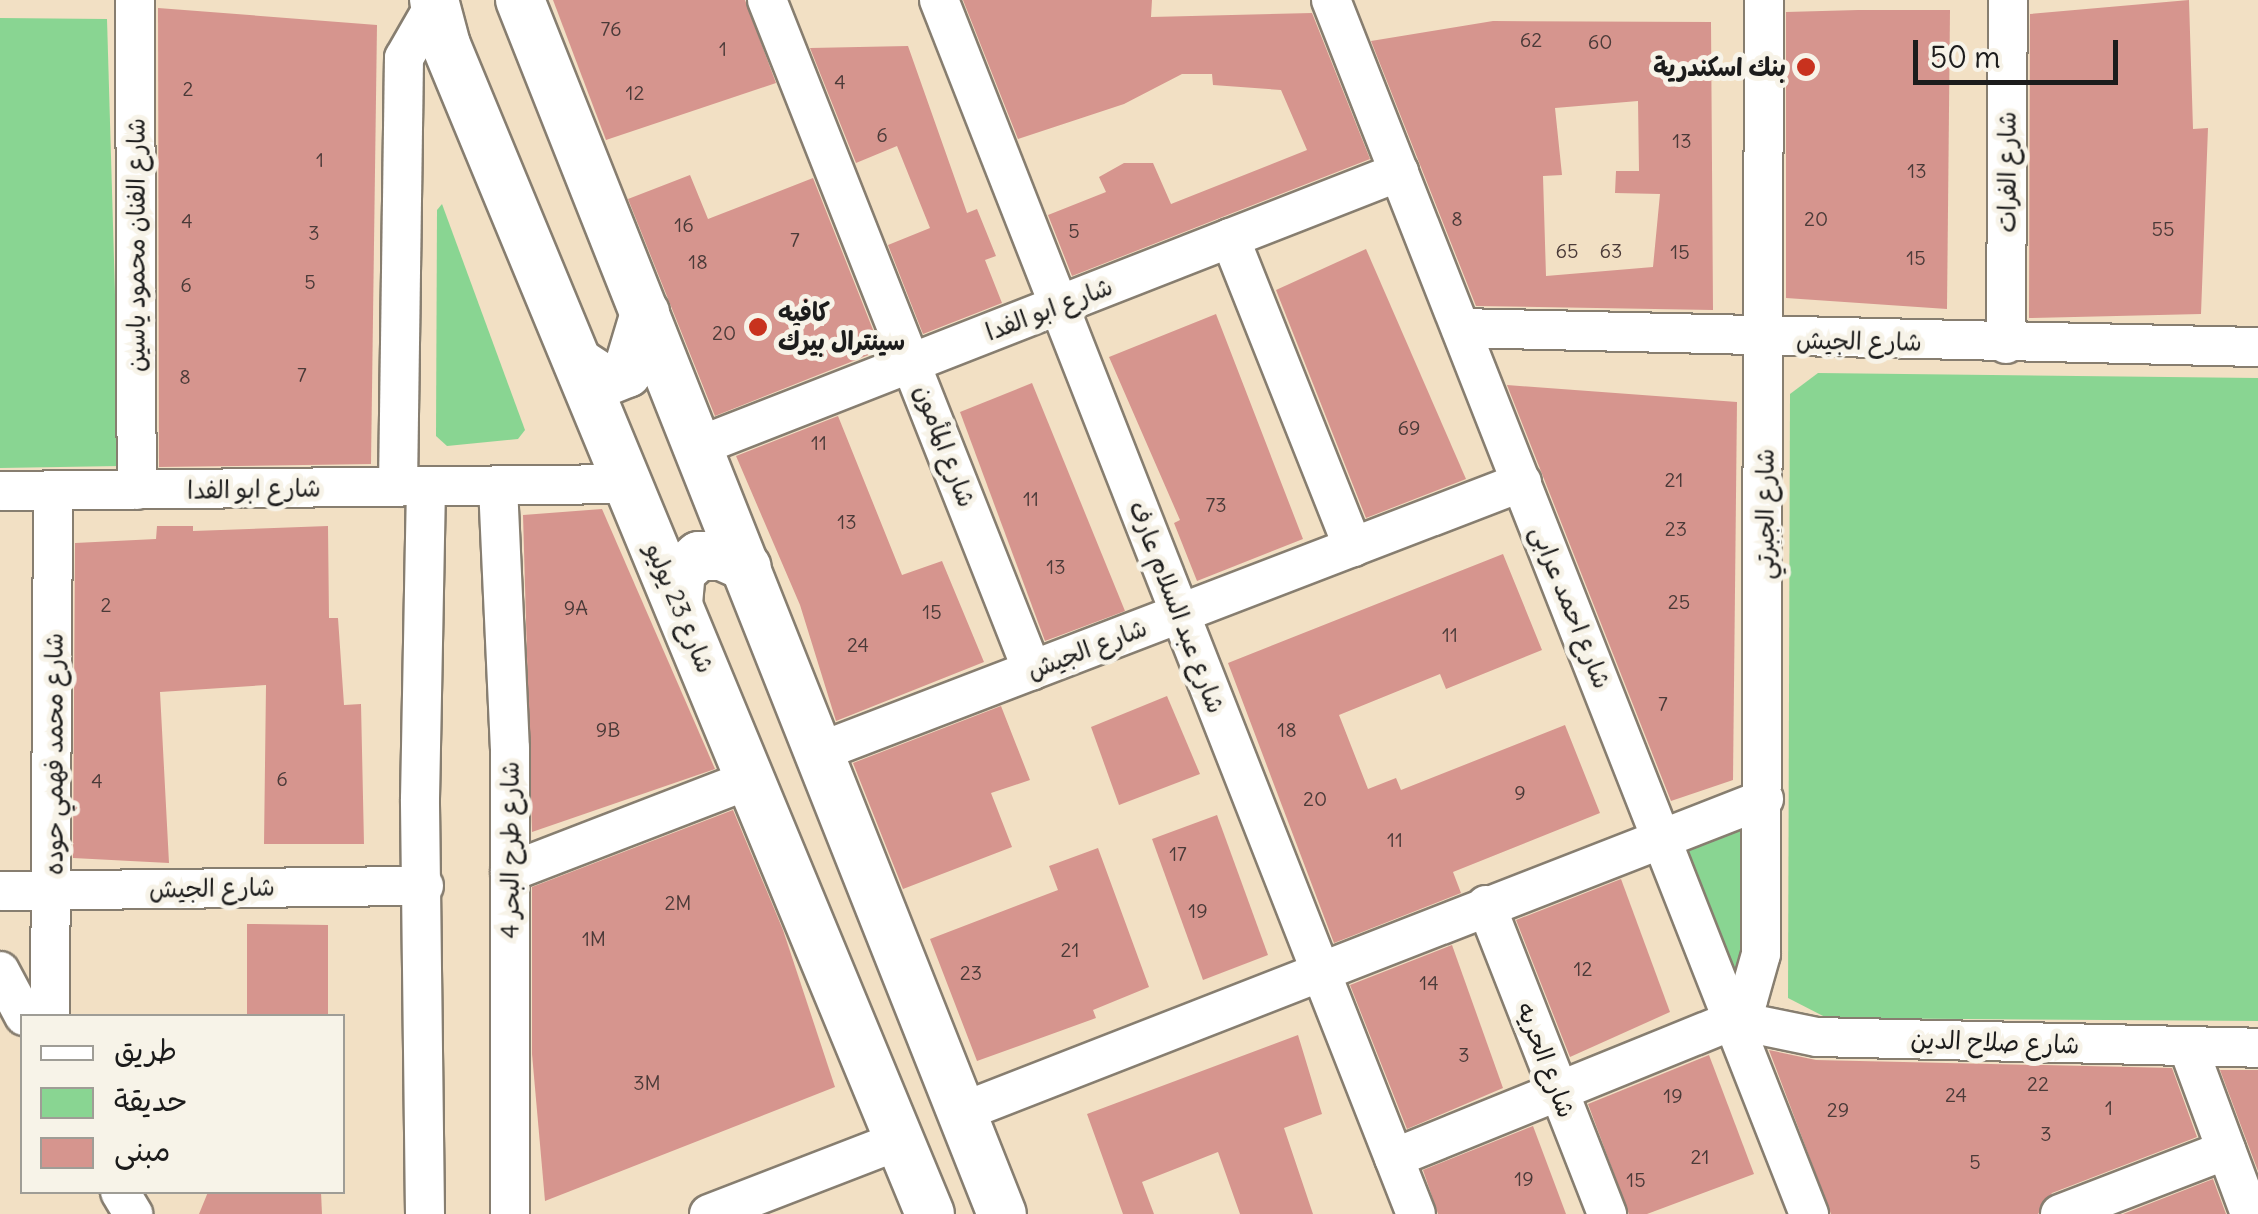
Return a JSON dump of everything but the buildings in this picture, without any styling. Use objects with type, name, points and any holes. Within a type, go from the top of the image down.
[{"type":"main road","points":[[520,0],[1002,1214]]},
{"type":"main road","name":"شارع 23 يوليو","points":[[434,2],[578,362],[930,1214]]},
{"type":"main road","points":[[578,362],[606,381],[627,373],[645,313]]},
{"type":"main road","points":[[678,604],[681,572],[699,556],[722,556],[746,567]]},
{"type":"street","name":"شارع الفنان محمود ياسين","points":[[135,0],[137,490]]},
{"type":"street","name":"شارع المأمون","points":[[766,0],[1032,670]]},
{"type":"street","name":"شارع عبد السلام عارف","points":[[939,0],[1416,1214]]},
{"type":"street","name":"شارع احمد عرابى","points":[[1331,0],[1734,1020],[1799,1211]]},
{"type":"street","name":"شارع الجبرتي","points":[[1734,1020],[1748,1000],[1761,954],[1764,0]]},
{"type":"street","name":"شارع الفرات","points":[[2006,344],[2008,0]]},
{"type":"street","points":[[425,1214],[424,886],[404,58],[434,2]]},
{"type":"street","name":"شارع ابو الفدا","points":[[699,446],[1399,172]]},
{"type":"street","points":[[1230,238],[1353,546]]},
{"type":"street","name":"شارع الجيش","points":[[1461,328],[2258,348]]},
{"type":"street","name":"شارع الجيش","points":[[820,752],[1522,482]]},
{"type":"street","name":"شارع ابو الفدا","points":[[0,492],[628,484]]},
{"type":"street","name":"شارع طرح البحر 4","points":[[498,486],[510,872],[510,1214]]},
{"type":"street","name":"شارع محمد فهمي حوده","points":[[50,1014],[54,890],[53,492]]},
{"type":"street","points":[[510,872],[751,780]]},
{"type":"street","points":[[962,1112],[1764,799]]},
{"type":"street","name":"شارع الجيش","points":[[0,891],[424,886]]},
{"type":"street","name":"شارع الحريه","points":[[1486,905],[1607,1214]]},
{"type":"street","points":[[0,970],[23,1014]]},
{"type":"street","points":[[1394,1158],[1734,1020]]},
{"type":"street","name":"شارع صلاح الدين","points":[[1734,1020],[1817,1037],[2258,1048]]},
{"type":"street","points":[[2188,1047],[2250,1214]]},
{"type":"street","points":[[709,1214],[901,1140]]},
{"type":"street","points":[[2060,1214],[2226,1150]]},
{"type":"green space","points":[[0,18],[107,19],[120,466],[0,468]]},
{"type":"green space","points":[[442,204],[525,430],[518,439],[447,446],[436,436],[437,210]]},
{"type":"green space","points":[[1818,373],[2258,378],[2258,1021],[1827,1018],[1788,998],[1790,394]]},
{"type":"green space","points":[[1758,810],[1752,981],[1730,991],[1673,840]]},
{"type":"place","name":"بنك اسكندرية","points":[[1806,67]]},
{"type":"place","name":"كافيه سينترال بيرك","points":[[758,327]]}]
